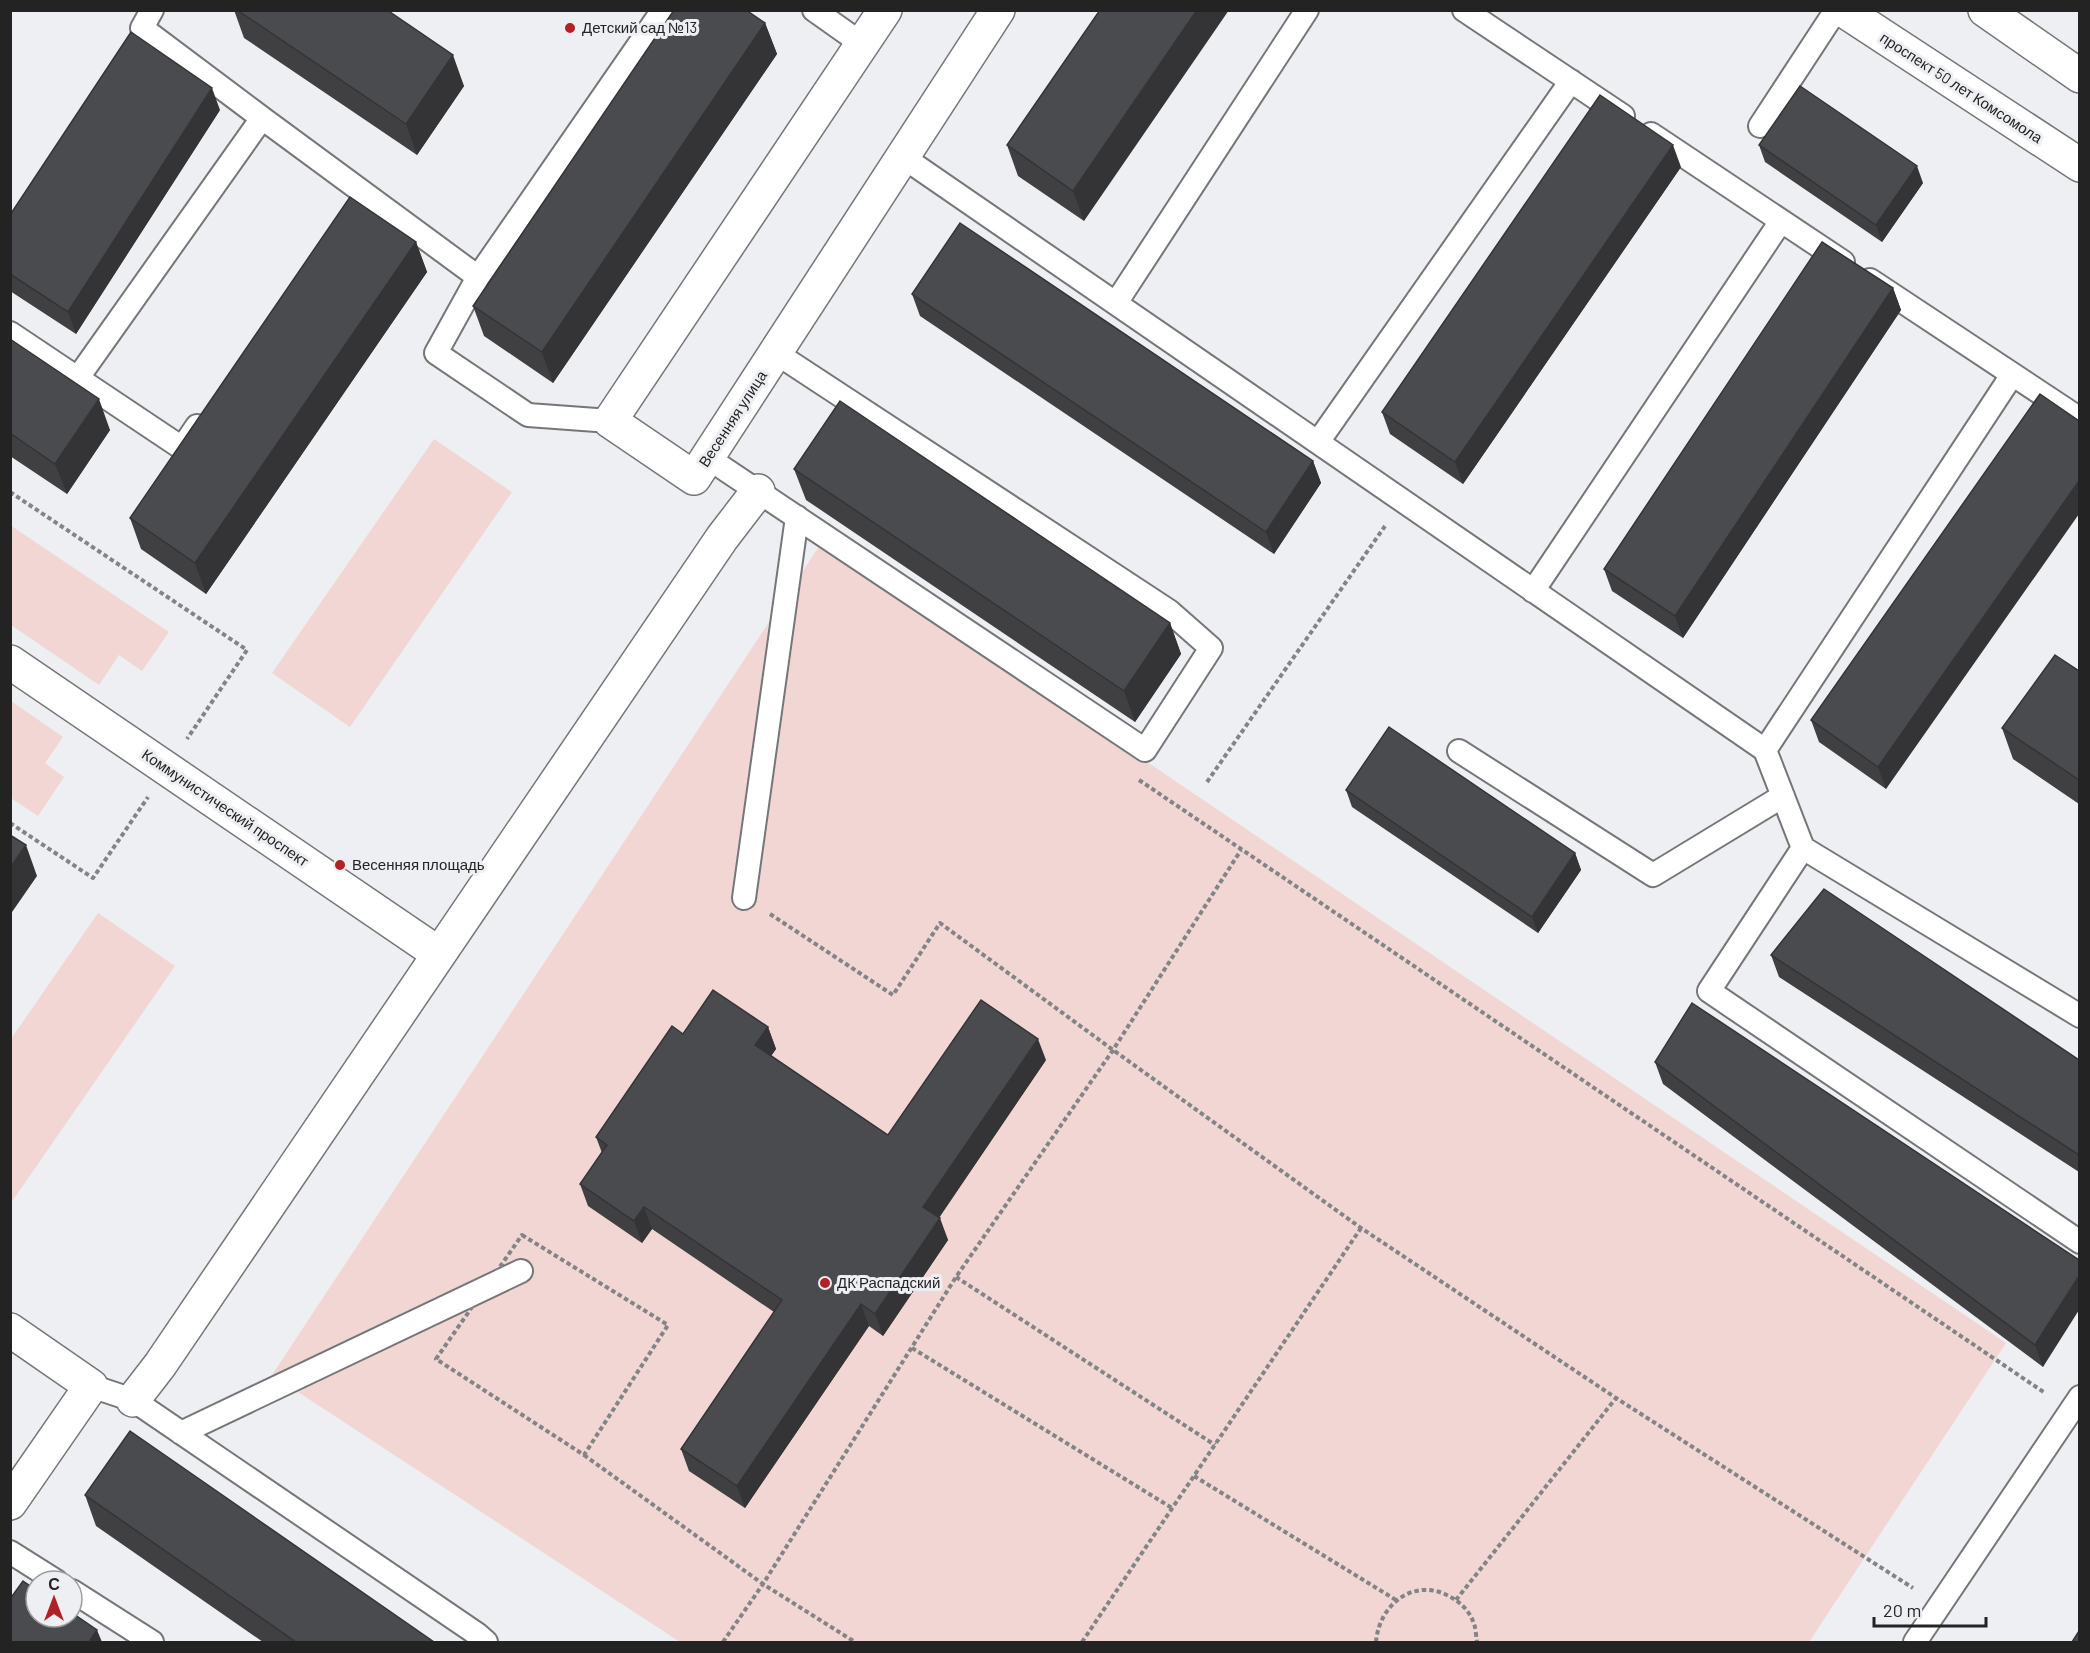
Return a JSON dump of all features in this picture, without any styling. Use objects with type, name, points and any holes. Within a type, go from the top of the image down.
[{"type":"street","points":[[610,421],[885,10]]},
{"type":"street","name":"Весенняя улица","points":[[610,421],[694,478],[998,10]]},
{"type":"street","name":"проспект 50 лет Комсомола","points":[[1843,10],[2079,165]]},
{"type":"street","points":[[1985,10],[2079,76]]},
{"type":"street","points":[[133,1400],[160,1365],[722,538],[758,491]]},
{"type":"street","name":"Коммунистический проспект","points":[[10,662],[439,954]]},
{"type":"street","points":[[10,1330],[91,1386],[10,1503]]},
{"type":"lane","points":[[152,10],[142,28],[478,277]]},
{"type":"lane","points":[[610,421],[528,415],[436,353],[478,277],[663,10]]},
{"type":"lane","points":[[814,10],[862,44]]},
{"type":"lane","points":[[1116,303],[1307,10]]},
{"type":"lane","points":[[1464,10],[2079,419]]},
{"type":"lane","points":[[1760,126],[1836,10]]},
{"type":"lane","points":[[1318,442],[1571,81]]},
{"type":"lane","points":[[77,379],[262,118]]},
{"type":"lane","points":[[903,157],[1765,750],[1803,848],[2079,1016]]},
{"type":"lane","points":[[350,211],[363,192]]},
{"type":"lane","points":[[1533,591],[1781,221]]},
{"type":"lane","points":[[10,333],[182,448],[208,410]]},
{"type":"lane","points":[[708,458],[1145,750],[1211,648],[1169,611],[776,353]]},
{"type":"lane","points":[[1765,750],[2012,375]]},
{"type":"lane","points":[[744,898],[797,517]]},
{"type":"lane","points":[[1460,751],[1653,875],[1783,796]]},
{"type":"lane","points":[[1803,848],[1709,991],[2079,1242]]},
{"type":"lane","points":[[181,1433],[521,1271]]},
{"type":"lane","points":[[91,1386],[133,1400],[486,1642]]},
{"type":"lane","points":[[1915,1642],[2075,1404]]},
{"type":"lane","points":[[10,1552],[37,1569]]},
{"type":"lane","points":[[84,1599],[152,1642]]},
{"type":"path","points":[[10,492],[247,650]]},
{"type":"path","points":[[1207,782],[1402,501]]},
{"type":"path","points":[[1134,776],[1241,850],[2075,1404]]},
{"type":"path","points":[[10,823],[93,878]]},
{"type":"path","points":[[723,1642],[763,1584],[957,1277],[1113,1050],[1241,850]]},
{"type":"path","points":[[744,898],[893,995],[940,923],[1360,1228],[1616,1398],[1940,1605]]},
{"type":"path","points":[[1082,1642],[1360,1228]]},
{"type":"path","points":[[584,1455],[668,1325],[522,1235],[436,1359],[584,1455],[763,1584],[855,1642]]},
{"type":"path","points":[[957,1277],[1215,1445]]},
{"type":"path","points":[[912,1348],[1172,1508]]},
{"type":"path","points":[[1456,1600],[1616,1398]]},
{"type":"path","points":[[1194,1476],[1396,1600]]},
{"type":"path","points":[[1376,1642],[1377,1629],[1383,1616],[1396,1600],[1410,1593],[1427,1590],[1441,1592],[1466,1608],[1474,1623],[1477,1642]]},
{"type":"shaded area","points":[[434,439],[512,492],[350,727],[272,673]]},
{"type":"shaded area","points":[[10,525],[169,632],[142,671],[119,655],[99,685],[11,625]]},
{"type":"shaded area","points":[[822,542],[2006,1343],[1809,1642],[680,1642],[272,1375]],"holes":[[[775,1048],[763,1067],[896,1157],[883,1336],[869,1326],[745,1508],[790,1322],[652,1229],[642,1243]]]},
{"type":"shaded area","points":[[11,701],[63,737],[45,763],[64,777],[38,816],[11,798]]},
{"type":"shaded area","points":[[98,913],[175,966],[13,1200],[10,1198],[11,1039]]},
{"type":"building","points":[[237,10],[387,10],[453,55],[406,124]]},
{"type":"building","points":[[674,10],[746,10],[765,23],[542,352],[473,306]]},
{"type":"building","points":[[1100,10],[1197,10],[1073,191],[1007,145]]},
{"type":"building","points":[[131,32],[212,88],[68,312],[10,274],[10,215]]},
{"type":"building","points":[[1800,86],[1917,166],[1876,225],[1759,145]]},
{"type":"building","points":[[1600,95],[1673,145],[1455,462],[1382,412]]},
{"type":"building","points":[[350,197],[416,242],[195,563],[130,518]]},
{"type":"building","points":[[960,223],[1313,461],[1266,532],[912,294]]},
{"type":"building","points":[[1822,242],[1893,288],[1675,616],[1604,569]]},
{"type":"building","points":[[10,339],[99,399],[55,464],[10,433]]},
{"type":"building","points":[[2040,394],[2079,421],[2079,481],[1878,767],[1811,720]]},
{"type":"building","points":[[840,401],[1170,623],[1124,691],[794,469]]},
{"type":"building","points":[[2055,655],[2079,671],[2079,780],[2002,728]]},
{"type":"building","points":[[1389,727],[1575,853],[1532,917],[1346,790]]},
{"type":"building","points":[[10,835],[26,845],[10,868]]},
{"type":"building","points":[[1824,889],[2079,1060],[2079,1155],[1771,955]]},
{"type":"building","name":"ДК Распадский","points":[[713,990],[768,1027],[755,1045],[888,1135],[981,1000],[1038,1039],[923,1207],[940,1218],[875,1314],[861,1304],[737,1486],[681,1449],[782,1300],[644,1207],[634,1221],[580,1184],[607,1145],[596,1137],[672,1026],[683,1034]]},
{"type":"building","points":[[1692,1003],[2079,1260],[2079,1276],[2035,1345],[1655,1062]]},
{"type":"building","points":[[130,1431],[434,1642],[296,1642],[85,1495]]},
{"type":"building","points":[[24,1582],[24,1629],[84,1629],[84,1621],[97,1630],[89,1642],[10,1642],[10,1599]]},
{"type":"building","points":[[2079,1631],[2079,1642],[2072,1642]]},
{"type":"place","name":"Детский сад №13","points":[[570,28]]},
{"type":"place","name":"Весенняя площадь","points":[[340,865]]},
{"type":"place","name":"ДК Распадский","points":[[825,1283]]}]
